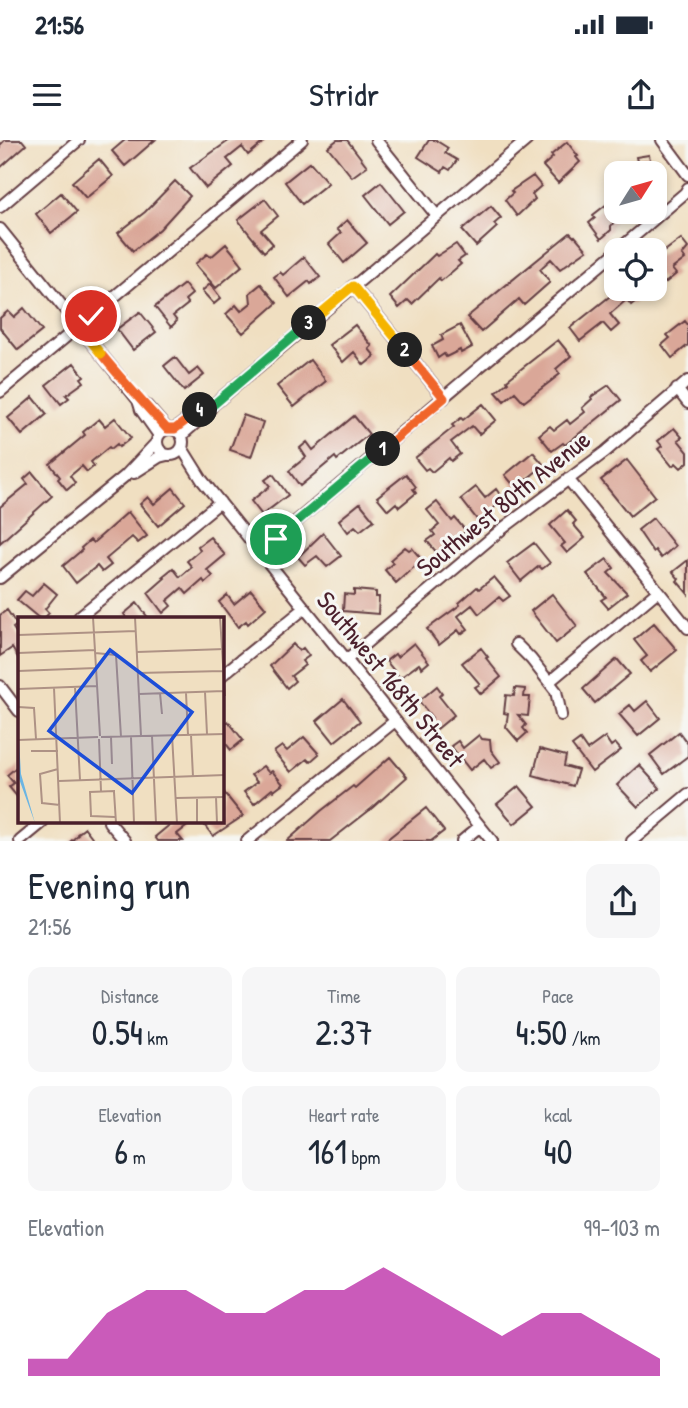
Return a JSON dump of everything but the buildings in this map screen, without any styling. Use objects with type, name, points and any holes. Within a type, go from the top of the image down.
[{"type":"street","points":[[0,207],[79,140]]},
{"type":"street","points":[[0,391],[302,140]]},
{"type":"street","points":[[376,140],[437,215]]},
{"type":"street","points":[[0,578],[125,476],[168,434],[206,414],[213,405],[527,140]]},
{"type":"street","points":[[662,140],[688,174]]},
{"type":"street","points":[[632,238],[688,188]]},
{"type":"street","points":[[0,229],[168,434],[175,452],[159,457],[125,476]]},
{"type":"street","points":[[260,552],[604,262]]},
{"type":"street","points":[[353,286],[444,398]]},
{"type":"street","name":"Southwest 80th Avenue","points":[[346,660],[502,529],[605,452],[688,381]]},
{"type":"street","points":[[677,389],[688,402]]},
{"type":"street","name":"Southwest 168th Street","points":[[168,434],[160,451],[175,452],[202,480],[492,841]]},
{"type":"street","points":[[568,479],[688,628]]},
{"type":"street","points":[[80,616],[220,502]]},
{"type":"street","points":[[549,682],[658,591]]},
{"type":"street","points":[[224,673],[305,608]]},
{"type":"street","points":[[516,644],[556,691],[561,715]]},
{"type":"street","points":[[0,687],[18,710]]},
{"type":"street","points":[[247,841],[395,721]]},
{"type":"street","points":[[632,841],[688,794]]},
{"type":"street","points":[[20,841],[41,824]]},
{"type":"street","points":[[111,824],[125,841]]},
{"type":"street","points":[[462,841],[480,826]]},
{"type":"route","points":[[91,316],[79,327],[138,400],[147,406],[167,429],[175,429],[201,409],[213,405],[353,286],[444,398],[276,539]]}]
